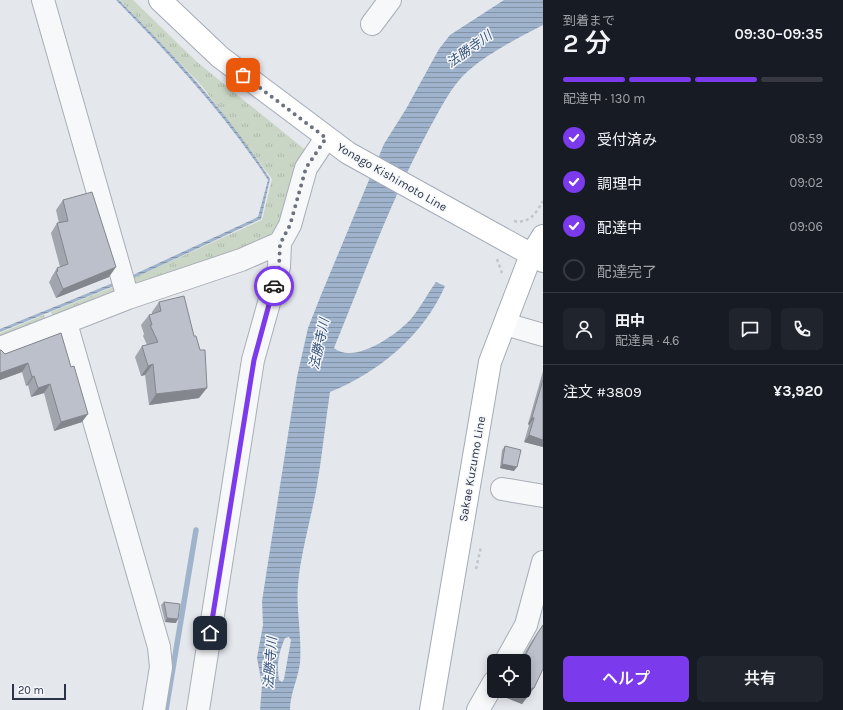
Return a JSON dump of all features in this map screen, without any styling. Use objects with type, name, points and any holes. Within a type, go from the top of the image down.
[{"type":"main road","name":"Yonago Kishimoto Line","points":[[160,0],[220,57],[326,138],[348,153],[537,258]]},
{"type":"main road","name":"Sakae Kuzumo Line","points":[[431,710],[490,362],[505,324],[537,258],[543,236]]},
{"type":"street","points":[[43,0],[125,287]]},
{"type":"street","points":[[372,24],[390,0]]},
{"type":"street","points":[[198,710],[254,360],[279,267],[280,244],[290,225],[306,168],[326,138]]},
{"type":"street","points":[[0,348],[66,323],[125,287],[241,260],[280,244]]},
{"type":"street","points":[[66,323],[160,648],[161,667],[154,710]]},
{"type":"street","points":[[505,324],[543,335]]},
{"type":"street","points":[[502,489],[543,496]]},
{"type":"street","points":[[510,654],[526,625],[543,562]]},
{"type":"street","points":[[478,710],[487,694]]},
{"type":"path","points":[[511,220],[518,222],[533,218],[543,202]]},
{"type":"green space","points":[[120,0],[133,0],[197,62],[309,153],[277,237],[139,288],[127,281],[262,220],[272,179],[202,86]]},
{"type":"green space","points":[[118,285],[114,296],[53,317],[51,312]]},
{"type":"green space","points":[[44,315],[46,320],[0,342],[0,333]]},
{"type":"water","points":[[116,0],[119,0],[140,21],[219,108],[237,131],[270,179],[261,219],[136,277],[0,332],[0,329],[135,274],[258,217],[268,180],[216,109],[157,42]]},
{"type":"water","name":"法勝寺川","points":[[504,0],[543,0],[543,25],[504,46],[477,64],[462,77],[446,99],[428,131],[402,184],[378,238],[334,348],[342,352],[352,353],[363,351],[385,340],[410,320],[436,282],[445,286],[425,321],[398,350],[365,374],[330,392],[314,503],[299,572],[298,604],[300,663],[298,675],[291,698],[290,710],[260,710],[262,685],[257,658],[263,625],[262,601],[297,377],[308,328],[384,144],[406,109],[439,49],[450,35]],"holes":[[[289,637],[291,640],[284,679],[282,682],[279,680],[278,674],[281,648],[285,638]]]},
{"type":"building","points":[[92,192],[116,267],[63,289],[56,272],[58,271],[57,268],[68,264],[57,223],[68,221],[63,200]]},
{"type":"building","points":[[184,296],[194,336],[196,336],[200,350],[205,350],[207,388],[156,394],[153,364],[148,366],[142,346],[158,342],[150,325],[152,325],[149,315],[161,311],[159,302]]},
{"type":"building","points":[[61,333],[71,367],[74,366],[88,414],[61,422],[50,384],[38,388],[34,376],[32,377],[28,363],[0,373],[0,350],[5,354]]},
{"type":"building","points":[[543,380],[543,440],[529,435],[534,418],[532,417]]},
{"type":"building","points":[[505,446],[521,450],[517,467],[502,464]]},
{"type":"building","points":[[164,602],[180,604],[178,619],[167,618]]},
{"type":"building","points":[[543,625],[543,669],[534,688],[531,690],[531,654],[526,654]]},
{"type":"waterway","points":[[166,710],[196,530]]},
{"type":"way so far","points":[[243,75],[326,138],[306,168],[290,225],[280,244],[279,267],[274,286]]},
{"type":"route","points":[[210,633],[254,360],[274,286]]}]
